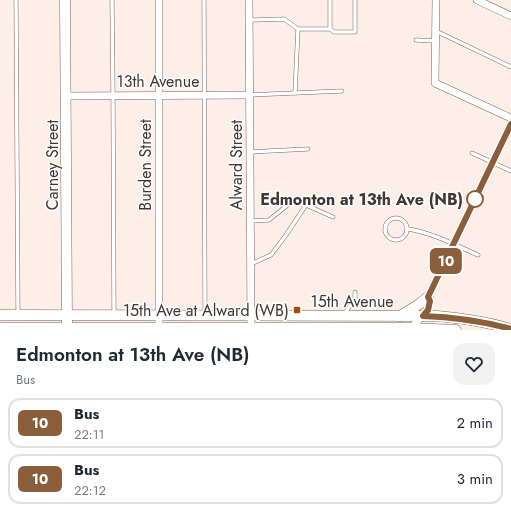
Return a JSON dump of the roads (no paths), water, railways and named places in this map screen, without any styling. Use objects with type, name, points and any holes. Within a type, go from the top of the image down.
[{"type":"main road","name":"Carney Street","points":[[65,0],[67,329]]},
{"type":"main road","points":[[398,317],[428,297]]},
{"type":"main road","name":"15th Avenue","points":[[0,315],[437,316],[488,323],[511,330]]},
{"type":"main road","name":"15th Avenue","points":[[0,328],[456,330]]},
{"type":"street","name":"Burden Street","points":[[159,0],[159,329]]},
{"type":"street","name":"Alward Street","points":[[250,0],[251,329]]},
{"type":"street","points":[[436,0],[435,83],[511,118]]},
{"type":"street","points":[[477,0],[511,16]]},
{"type":"street","name":"13th Avenue","points":[[66,96],[250,95]]},
{"type":"street","points":[[409,329],[428,310],[430,301],[428,297],[511,124]]},
{"type":"lane","points":[[16,0],[18,315]]},
{"type":"lane","points":[[112,0],[114,316]]},
{"type":"lane","points":[[204,0],[205,316]]},
{"type":"lane","points":[[330,0],[330,29]]},
{"type":"lane","points":[[250,20],[284,19],[298,29],[330,29],[334,32],[355,32],[355,0]]},
{"type":"lane","points":[[295,93],[298,29]]},
{"type":"lane","points":[[436,31],[511,67]]},
{"type":"lane","points":[[416,40],[435,41]]},
{"type":"lane","points":[[250,95],[342,92]]},
{"type":"lane","points":[[250,152],[308,149]]},
{"type":"lane","points":[[472,153],[511,171]]},
{"type":"lane","points":[[251,221],[269,220],[289,204]]},
{"type":"lane","points":[[251,264],[271,255],[306,205],[333,217]]},
{"type":"lane","points":[[394,218],[400,219],[406,223],[408,230],[406,236],[401,240],[394,241],[386,235],[385,228],[388,222],[394,218]]},
{"type":"lane","points":[[408,230],[419,231],[434,236],[478,256]]},
{"type":"lane","points":[[342,316],[355,299],[355,292]]},
{"type":"place","name":"Edmonton at 13th Ave (NB)","points":[[475,199]]},
{"type":"place","name":"15th Ave at Alward (WB)","points":[[297,310]]}]
